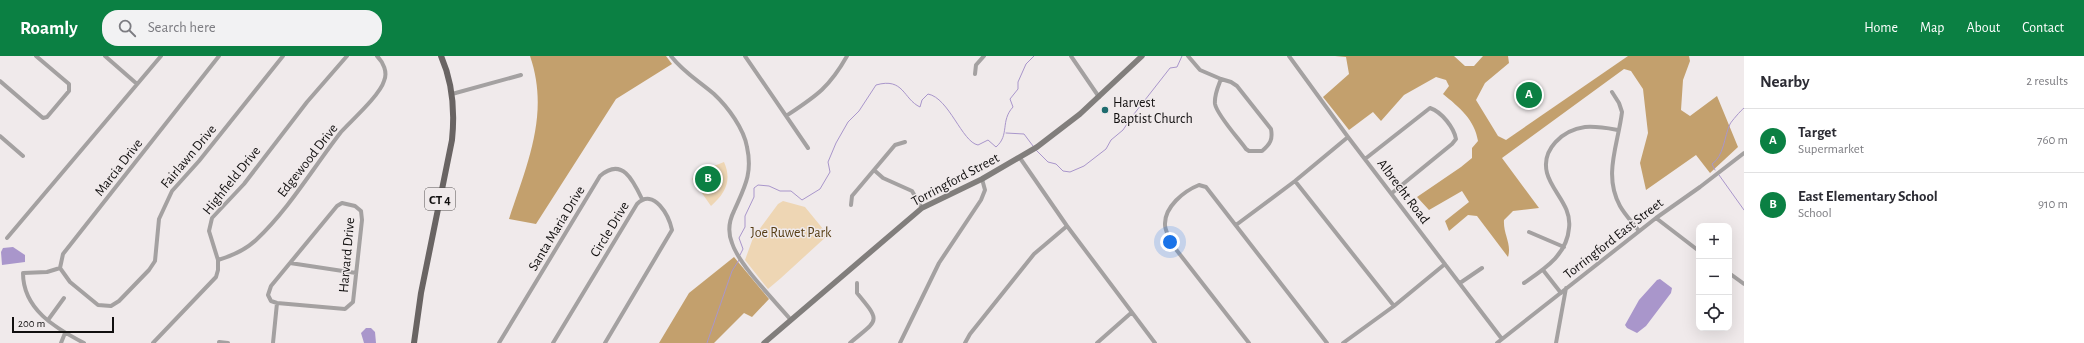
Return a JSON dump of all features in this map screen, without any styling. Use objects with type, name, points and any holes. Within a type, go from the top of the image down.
[{"type":"main road","name":"CT 4","points":[[414,343],[421,293],[452,140],[454,118],[452,94],[449,79],[441,56]]},
{"type":"main road","name":"Torringford Street","points":[[764,343],[922,208],[982,179],[1035,148],[1099,97],[1142,56]]},
{"type":"street","points":[[0,81],[43,118],[46,117],[69,90],[69,84],[36,56]]},
{"type":"street","points":[[105,56],[136,84]]},
{"type":"street","points":[[7,238],[161,56]]},
{"type":"street","name":"Marcia Drive","points":[[60,268],[63,254],[219,56]]},
{"type":"street","name":"Fairlawn Drive","points":[[60,268],[70,282],[98,305],[111,306],[119,301],[149,270],[155,261],[158,252],[159,219],[163,206],[172,190],[199,161],[283,56]]},
{"type":"street","name":"Highfield Drive","points":[[153,343],[213,282],[218,270],[218,260],[209,231],[212,218],[244,184],[308,102],[347,56]]},
{"type":"street","name":"Edgewood Drive","points":[[218,260],[244,250],[260,236],[342,132],[378,90],[384,82],[385,71],[383,63],[377,56]]},
{"type":"street","points":[[671,56],[681,68],[715,95],[740,128],[748,147],[748,179],[731,218],[730,232],[732,244],[742,262],[791,320]]},
{"type":"street","points":[[745,56],[808,148]]},
{"type":"street","points":[[786,116],[821,92],[836,75],[847,56]]},
{"type":"street","points":[[975,74],[976,65],[984,56]]},
{"type":"street","points":[[1071,56],[1099,97]]},
{"type":"street","points":[[1188,56],[1200,70],[1231,82],[1237,86],[1271,129],[1273,137],[1262,151],[1249,151],[1215,105],[1215,94],[1221,79]]},
{"type":"street","name":"Albrecht Road","points":[[1289,56],[1348,137],[1502,339]]},
{"type":"street","points":[[452,94],[521,75]]},
{"type":"street","points":[[1612,92],[1619,103],[1622,112],[1611,177],[1615,194],[1621,207],[1639,231]]},
{"type":"street","points":[[1365,159],[1430,108],[1436,110],[1455,132],[1456,139],[1452,144],[1392,193]]},
{"type":"street","points":[[1524,283],[1543,270],[1558,256],[1564,247],[1570,228],[1567,210],[1547,172],[1547,155],[1554,143],[1566,134],[1584,127],[1600,127],[1618,130]]},
{"type":"street","points":[[0,136],[23,156]]},
{"type":"street","points":[[1236,225],[1295,181],[1348,137]]},
{"type":"street","points":[[851,205],[852,196],[895,145],[905,142]]},
{"type":"street","name":"Torringford East Street","points":[[1497,343],[1639,231],[1744,153]]},
{"type":"street","points":[[1020,158],[1067,226],[1155,343]]},
{"type":"street","name":"Santa Maria Drive","points":[[499,343],[600,176],[606,170],[622,170],[628,175],[642,199]]},
{"type":"street","points":[[874,170],[883,178],[912,191],[922,208]]},
{"type":"street","points":[[900,343],[940,263],[981,200],[985,190],[982,179]]},
{"type":"street","points":[[1295,181],[1394,306]]},
{"type":"street","points":[[1249,343],[1172,243],[1165,225],[1166,213],[1171,205],[1193,187],[1199,185],[1206,187],[1327,343]]},
{"type":"street","name":"Circle Drive","points":[[553,343],[637,204],[642,199],[648,198],[654,200],[661,207],[670,220],[672,230],[605,343]]},
{"type":"street","name":"Harvard Drive","points":[[342,203],[355,206],[361,211],[362,220],[356,273],[353,302],[345,310],[277,304],[271,301],[268,295],[271,286],[337,206],[342,203]]},
{"type":"street","points":[[1656,218],[1696,249]]},
{"type":"street","points":[[965,343],[970,334],[1034,254],[1067,226]]},
{"type":"street","points":[[1529,232],[1564,247]]},
{"type":"street","points":[[290,263],[356,273]]},
{"type":"street","points":[[1343,343],[1394,306],[1445,264]]},
{"type":"street","points":[[60,268],[46,272],[23,273],[26,296],[37,310],[48,320],[65,333],[84,343]]},
{"type":"street","points":[[1460,283],[1482,268]]},
{"type":"street","points":[[1543,270],[1561,293]]},
{"type":"street","points":[[1732,275],[1744,284]]},
{"type":"street","points":[[850,343],[872,324],[875,318],[873,312],[857,293],[857,283]]},
{"type":"street","points":[[1556,343],[1566,288]]},
{"type":"street","points":[[48,320],[64,298]]},
{"type":"street","points":[[273,343],[277,304]]},
{"type":"street","points":[[1097,343],[1131,313]]},
{"type":"street","points":[[61,343],[65,333]]},
{"type":"street","points":[[219,342],[228,343]]},
{"type":"green space","points":[[724,162],[727,175],[726,186],[724,191],[711,206],[692,179],[696,173]]},
{"type":"green space","name":"Joe Ruwet Park","points":[[783,201],[805,207],[828,235],[768,289],[745,260],[753,238],[778,204]]},
{"type":"shaded area","points":[[530,56],[666,56],[672,64],[616,99],[536,224],[509,219],[529,159],[537,119],[538,98],[536,77]]},
{"type":"shaded area","points":[[1335,56],[1454,56],[1465,66],[1474,66],[1483,56],[1508,56],[1509,63],[1485,83],[1476,100],[1498,136],[1506,140],[1628,56],[1689,56],[1690,61],[1683,80],[1681,110],[1690,116],[1717,96],[1738,147],[1710,173],[1696,155],[1646,190],[1640,163],[1648,133],[1643,89],[1631,71],[1624,69],[1502,158],[1539,208],[1513,211],[1504,220],[1509,248],[1508,257],[1477,216],[1468,215],[1449,231],[1445,221],[1469,202],[1462,191],[1429,210],[1417,197],[1472,158],[1472,148],[1478,141],[1474,127],[1470,120],[1443,94],[1449,86],[1446,80],[1436,77],[1404,95],[1381,121],[1373,112],[1349,130],[1323,97],[1349,74],[1346,57]]},
{"type":"shaded area","points":[[13,247],[25,255],[25,262],[2,265],[1,252],[3,248]]},
{"type":"shaded area","points":[[734,257],[769,299],[752,317],[744,313],[714,343],[659,343],[689,293]]},
{"type":"shaded area","points":[[1660,279],[1672,288],[1671,293],[1646,326],[1637,333],[1627,328],[1625,325],[1639,300],[1657,280]]},
{"type":"shaded area","points":[[366,328],[371,328],[375,332],[376,343],[364,343],[361,333]]},
{"type":"waterway","points":[[740,255],[743,249],[739,238],[745,227],[745,216],[754,197],[754,188],[758,185],[769,186],[780,191],[791,191],[802,200],[820,189],[830,172],[828,162],[836,143],[848,122],[859,111],[876,85],[885,83],[898,86],[914,103],[920,107],[922,100],[928,94],[936,97],[949,111],[966,136],[972,142],[978,145],[988,140],[996,147],[1003,138],[1007,117],[1013,107],[1010,99],[1018,89],[1018,82],[1026,64],[1034,56]]},
{"type":"waterway","points":[[1134,114],[1170,68],[1177,67],[1182,56]]},
{"type":"waterway","points":[[1715,170],[1712,164],[1719,156],[1730,124],[1744,108]]},
{"type":"waterway","points":[[1036,150],[1048,162],[1056,164],[1063,171],[1070,172],[1084,166],[1106,149],[1111,140],[1123,130],[1131,118]]},
{"type":"waterway","points":[[1006,133],[1024,134],[1033,146]]},
{"type":"waterway","points":[[1719,175],[1744,210]]},
{"type":"waterway","points":[[707,343],[732,271],[739,260]]},
{"type":"place","name":"Target","points":[[1529,95]]},
{"type":"place","name":"Harvest Baptist Church","points":[[1105,110]]},
{"type":"place","name":"East Elementary School","points":[[708,179]]}]
